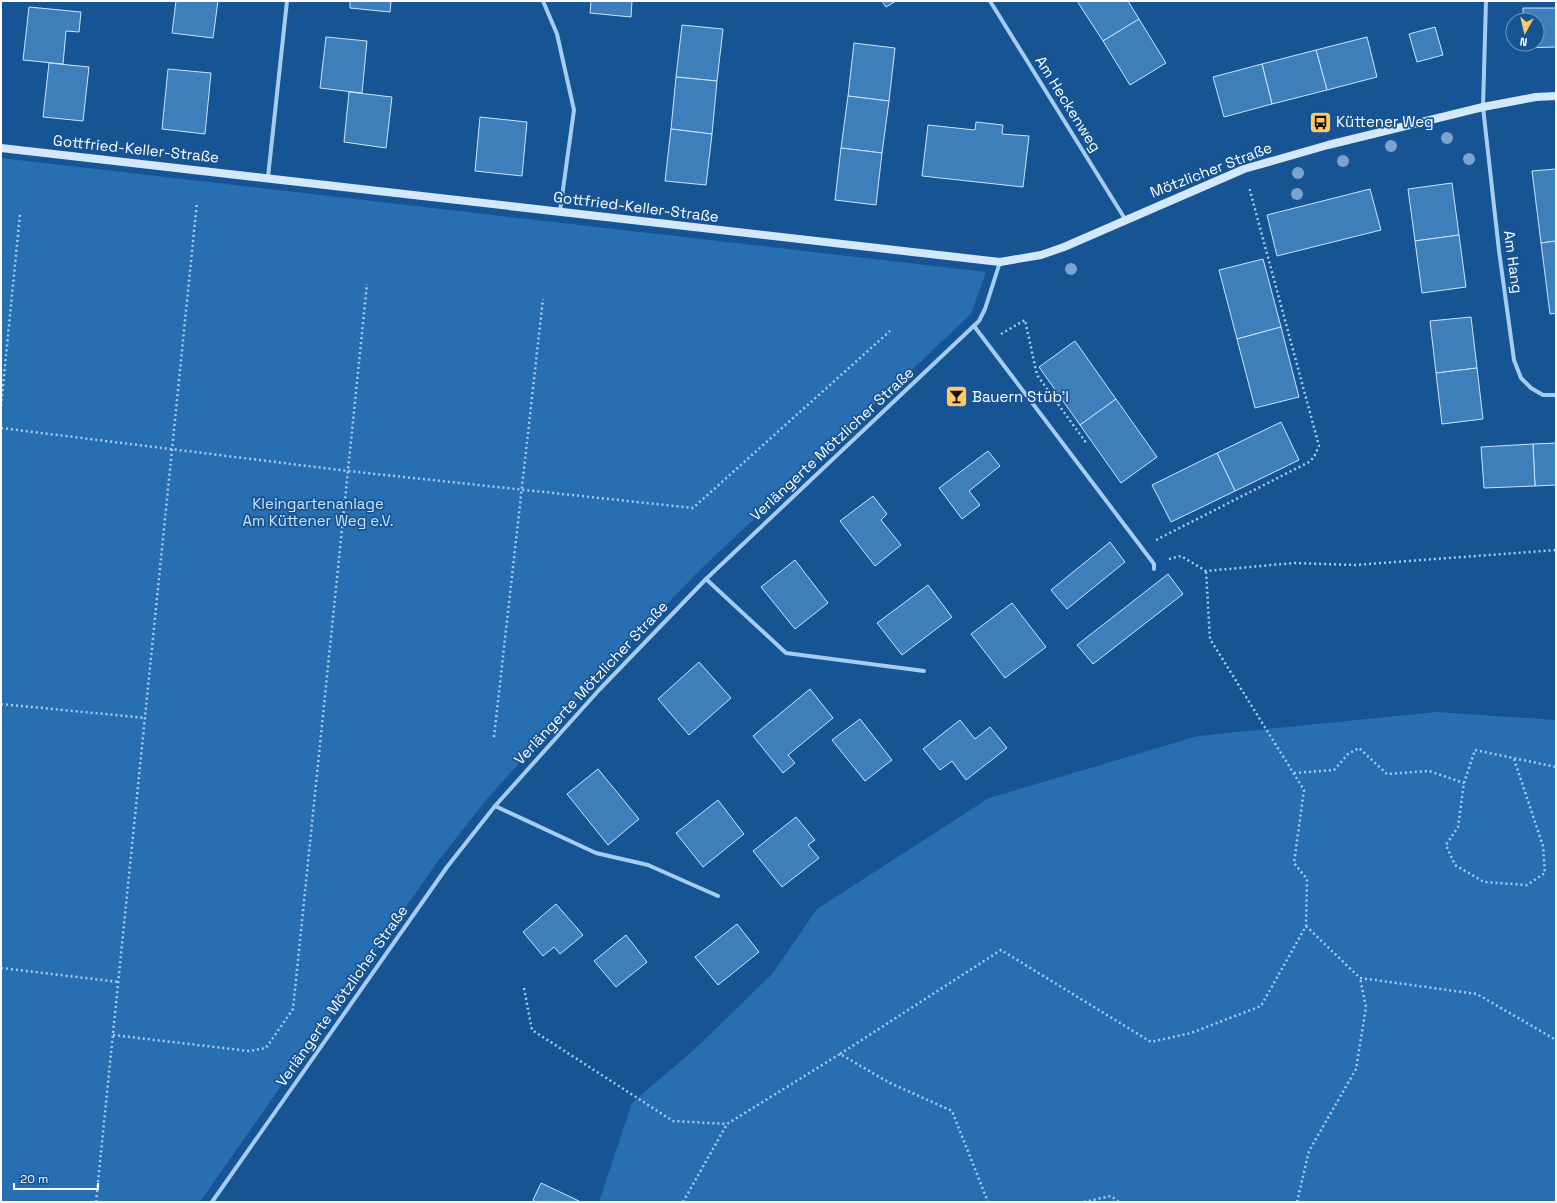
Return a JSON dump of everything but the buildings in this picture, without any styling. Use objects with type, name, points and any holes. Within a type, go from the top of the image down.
[{"type":"street","points":[[268,178],[287,1]]},
{"type":"street","points":[[543,1],[557,34],[574,110],[560,212]]},
{"type":"street","name":"Am Heckenweg","points":[[990,1],[1125,219]]},
{"type":"street","points":[[1483,107],[1486,1]]},
{"type":"street","name":"Mötzlicher Straße","points":[[1000,262],[1041,255],[1064,247],[1125,219],[1244,169],[1328,144],[1483,107],[1536,97],[1556,96]]},
{"type":"street","name":"Am Hang","points":[[1483,107],[1499,251],[1514,360],[1521,378],[1531,388],[1543,395],[1556,395]]},
{"type":"street","name":"Gottfried-Keller-Straße","points":[[1,148],[1000,262]]},
{"type":"street","name":"Verlängerte Mötzlicher Straße","points":[[212,1202],[447,866],[495,806],[598,690],[706,579],[974,326],[981,318],[985,309],[1000,262]]},
{"type":"street","points":[[974,326],[1154,564],[1154,569]]},
{"type":"street","points":[[706,579],[786,653],[924,671]]},
{"type":"street","points":[[495,806],[596,853],[648,865],[718,896]]},
{"type":"path","points":[[1154,542],[1309,462],[1314,457],[1319,446],[1244,169]]},
{"type":"path","points":[[96,1202],[197,202]]},
{"type":"path","points":[[1,406],[20,214]]},
{"type":"path","points":[[114,1035],[249,1051],[266,1048],[293,1009],[367,284]]},
{"type":"path","points":[[494,737],[543,299]]},
{"type":"path","points":[[986,342],[1025,320],[1037,375],[1088,446]]},
{"type":"path","points":[[1,428],[348,471],[693,508],[890,331]]},
{"type":"path","points":[[1154,564],[1181,556],[1206,572],[1294,563],[1355,565],[1556,550]]},
{"type":"path","points":[[683,1202],[727,1124],[840,1054],[1001,950],[1151,1042],[1191,1033],[1261,1006],[1306,926],[1307,879],[1294,862],[1304,790],[1210,639],[1206,572]]},
{"type":"path","points":[[1,704],[146,718]]},
{"type":"path","points":[[1294,773],[1334,770],[1348,754],[1359,748],[1387,774],[1429,772],[1464,783]]},
{"type":"path","points":[[1514,759],[1543,846],[1545,873],[1527,885],[1484,882],[1455,865],[1446,845],[1458,827],[1464,783],[1475,750],[1514,759],[1556,766]]},
{"type":"path","points":[[1297,1202],[1309,1151],[1356,1069],[1366,1007],[1360,978],[1306,926]]},
{"type":"path","points":[[1,968],[119,982]]},
{"type":"path","points":[[1360,978],[1477,994],[1556,1040]]},
{"type":"path","points":[[524,988],[532,1030],[596,1073],[673,1120],[727,1124]]},
{"type":"path","points":[[840,1054],[890,1083],[952,1111],[988,1202]]},
{"type":"path","points":[[1084,1202],[1111,1196],[1119,1202]]},
{"type":"green space","name":"Kleingartenanlage Am Küttener Weg e.V.","points":[[1,158],[986,272],[971,314],[699,571],[591,683],[487,799],[438,861],[200,1202],[1,1202]]},
{"type":"green space","points":[[1436,712],[1556,720],[1556,1202],[599,1202],[632,1103],[697,1047],[772,974],[817,909],[989,798],[1198,736]]},
{"type":"place","name":"Küttener Weg","points":[[1321,122]]},
{"type":"place","name":"Bauern Stüb'l","points":[[956,397]]}]
